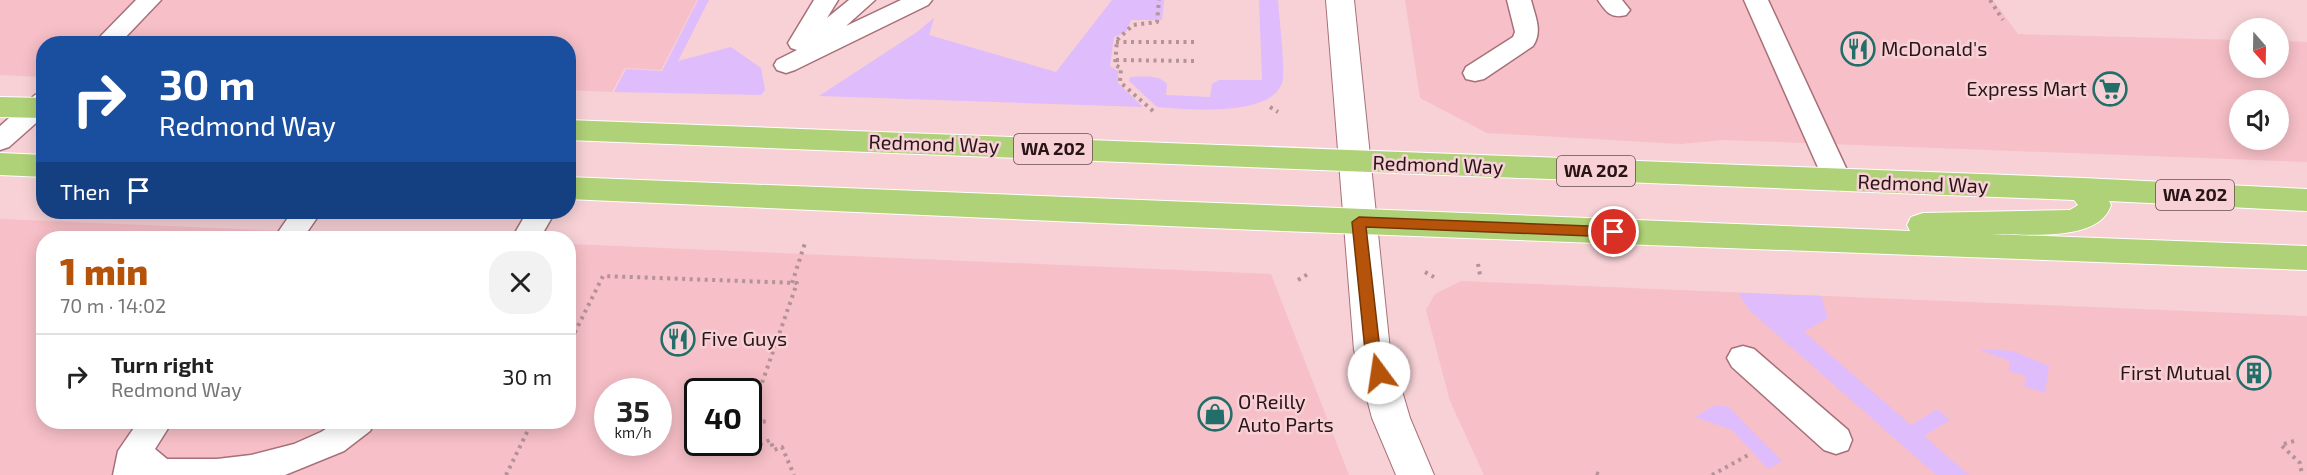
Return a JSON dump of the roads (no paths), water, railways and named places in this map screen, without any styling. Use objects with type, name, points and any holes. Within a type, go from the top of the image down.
[{"type":"main road","points":[[1340,0],[1372,350],[1391,418],[1415,475]]},
{"type":"main road","points":[[0,107],[36,106]]},
{"type":"main road","name":"Redmond Way","points":[[576,130],[2083,189],[2307,200]]},
{"type":"main road","points":[[0,164],[36,166]]},
{"type":"main road","points":[[576,188],[1359,222],[2307,258]]},
{"type":"main road","points":[[1832,240],[1875,231],[1943,223],[2075,221],[2093,211],[2095,205],[2083,189]]},
{"type":"lane","points":[[113,36],[149,0]]},
{"type":"lane","points":[[786,65],[826,0]]},
{"type":"lane","points":[[786,65],[845,0]]},
{"type":"lane","points":[[786,65],[863,0]]},
{"type":"lane","points":[[786,65],[886,0]]},
{"type":"lane","points":[[786,65],[904,0]]},
{"type":"lane","points":[[786,65],[920,0]]},
{"type":"lane","points":[[1475,73],[1524,41],[1527,32],[1520,0]]},
{"type":"lane","points":[[1756,0],[1838,181]]},
{"type":"lane","points":[[0,141],[36,110]]},
{"type":"lane","points":[[293,231],[303,219]]},
{"type":"lane","points":[[1743,358],[1836,440]]},
{"type":"lane","points":[[152,429],[132,463],[160,473],[234,471],[292,459],[339,438],[350,429]]},
{"type":"place","name":"McDonald's","points":[[1858,49]]},
{"type":"place","name":"Express Mart","points":[[2110,89]]},
{"type":"place","name":"Five Guys","points":[[678,339]]},
{"type":"place","name":"First Mutual","points":[[2254,373]]},
{"type":"place","name":"O'Reilly Auto Parts","points":[[1215,414]]}]
